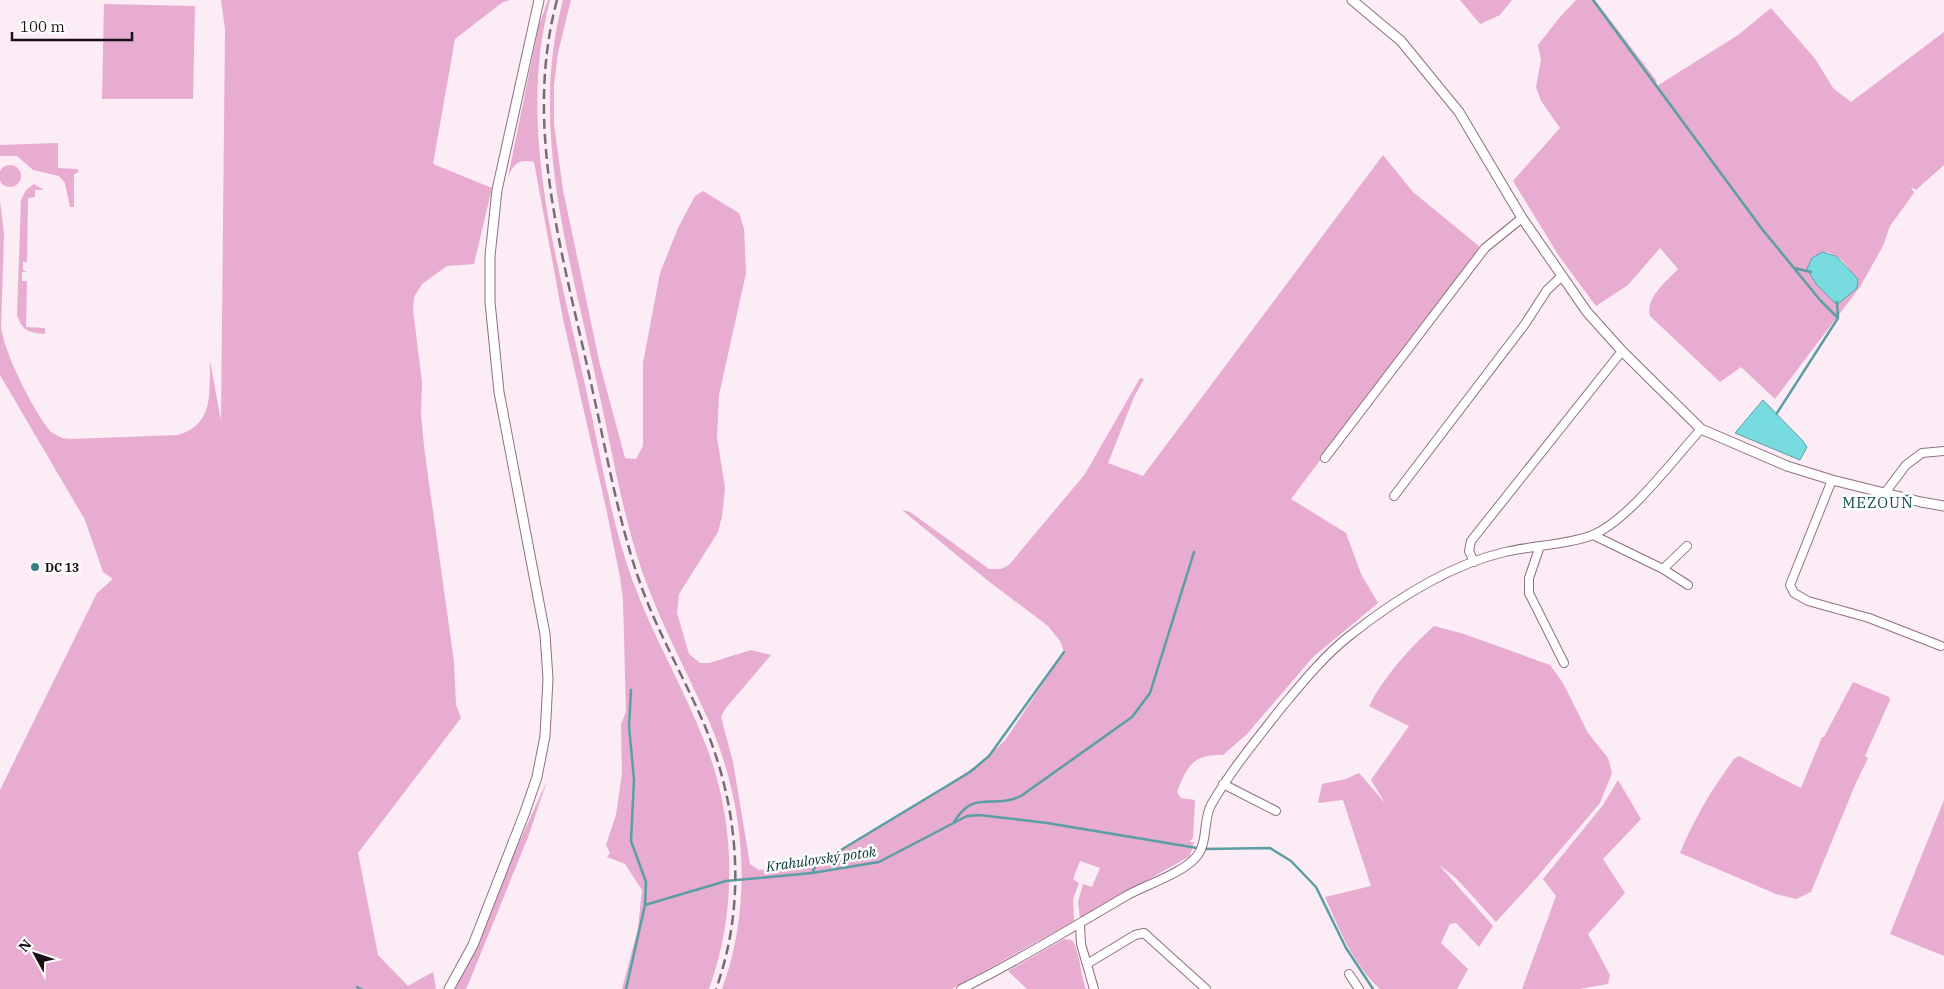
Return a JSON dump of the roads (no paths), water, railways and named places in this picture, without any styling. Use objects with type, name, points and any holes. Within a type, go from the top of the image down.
[{"type":"street","points":[[449,989],[473,945],[525,812],[537,777],[544,736],[548,679],[546,634],[499,392],[490,302],[490,256],[498,190],[539,0]]},
{"type":"street","points":[[1352,0],[1401,41],[1459,112],[1522,218],[1587,312],[1622,351],[1701,429],[1787,466],[1884,494],[1944,506]]},
{"type":"street","points":[[1325,458],[1485,248],[1522,218]]},
{"type":"street","points":[[1394,496],[1525,324],[1547,290],[1561,277]]},
{"type":"street","points":[[1474,562],[1469,551],[1471,542],[1622,351]]},
{"type":"street","points":[[961,989],[1080,925],[1127,896],[1184,866],[1198,856],[1203,843],[1207,813],[1223,784],[1251,745],[1324,658],[1349,636],[1399,600],[1474,562],[1502,552],[1593,535],[1617,521],[1701,429]]},
{"type":"street","points":[[1884,494],[1906,465],[1922,453],[1944,451]]},
{"type":"street","points":[[1832,480],[1790,585],[1794,593],[1808,601],[1869,618],[1941,646]]},
{"type":"street","points":[[1593,535],[1662,569],[1688,585]]},
{"type":"street","points":[[1540,546],[1529,578],[1529,593],[1564,663]]},
{"type":"street","points":[[1662,569],[1687,546]]},
{"type":"street","points":[[1223,784],[1276,812]]},
{"type":"street","points":[[1080,925],[1081,944],[1094,989]]},
{"type":"street","points":[[1087,964],[1134,935],[1144,932],[1206,989]]},
{"type":"street","points":[[1349,974],[1359,989]]},
{"type":"water","points":[[1822,252],[1836,256],[1858,279],[1857,288],[1837,305],[1816,284],[1807,269],[1812,258]]},
{"type":"water","points":[[1763,400],[1807,447],[1800,460],[1735,433]]},
{"type":"waterway","points":[[1593,0],[1762,229],[1820,300],[1838,318],[1777,413]]},
{"type":"waterway","points":[[1794,268],[1811,272]]},
{"type":"waterway","points":[[1837,302],[1838,317]]},
{"type":"waterway","points":[[954,822],[969,806],[985,801],[1011,800],[1021,796],[1132,717],[1150,693],[1194,552]]},
{"type":"waterway","points":[[812,873],[816,865],[970,772],[989,756],[1064,652]]},
{"type":"waterway","points":[[631,690],[629,726],[634,780],[631,841],[646,882],[645,905]]},
{"type":"waterway","name":"Krahulovský potok","points":[[626,989],[645,905],[726,881],[812,873],[879,862],[967,816],[979,815],[1047,823],[1197,848]]},
{"type":"waterway","name":"Krahulovský potok","points":[[1204,849],[1270,848],[1291,861],[1316,887],[1346,948],[1373,989]]},
{"type":"waterway","points":[[357,987],[361,989]]},
{"type":"railway","points":[[557,0],[548,48],[544,95],[545,143],[559,238],[617,502],[637,574],[660,631],[704,724],[725,788],[731,822],[735,855],[732,923],[726,956],[716,989]]},
{"type":"place","name":"DC 13","points":[[35,567]]},
{"type":"district","name":"MEZOUŇ","points":[[1878,502]]}]
